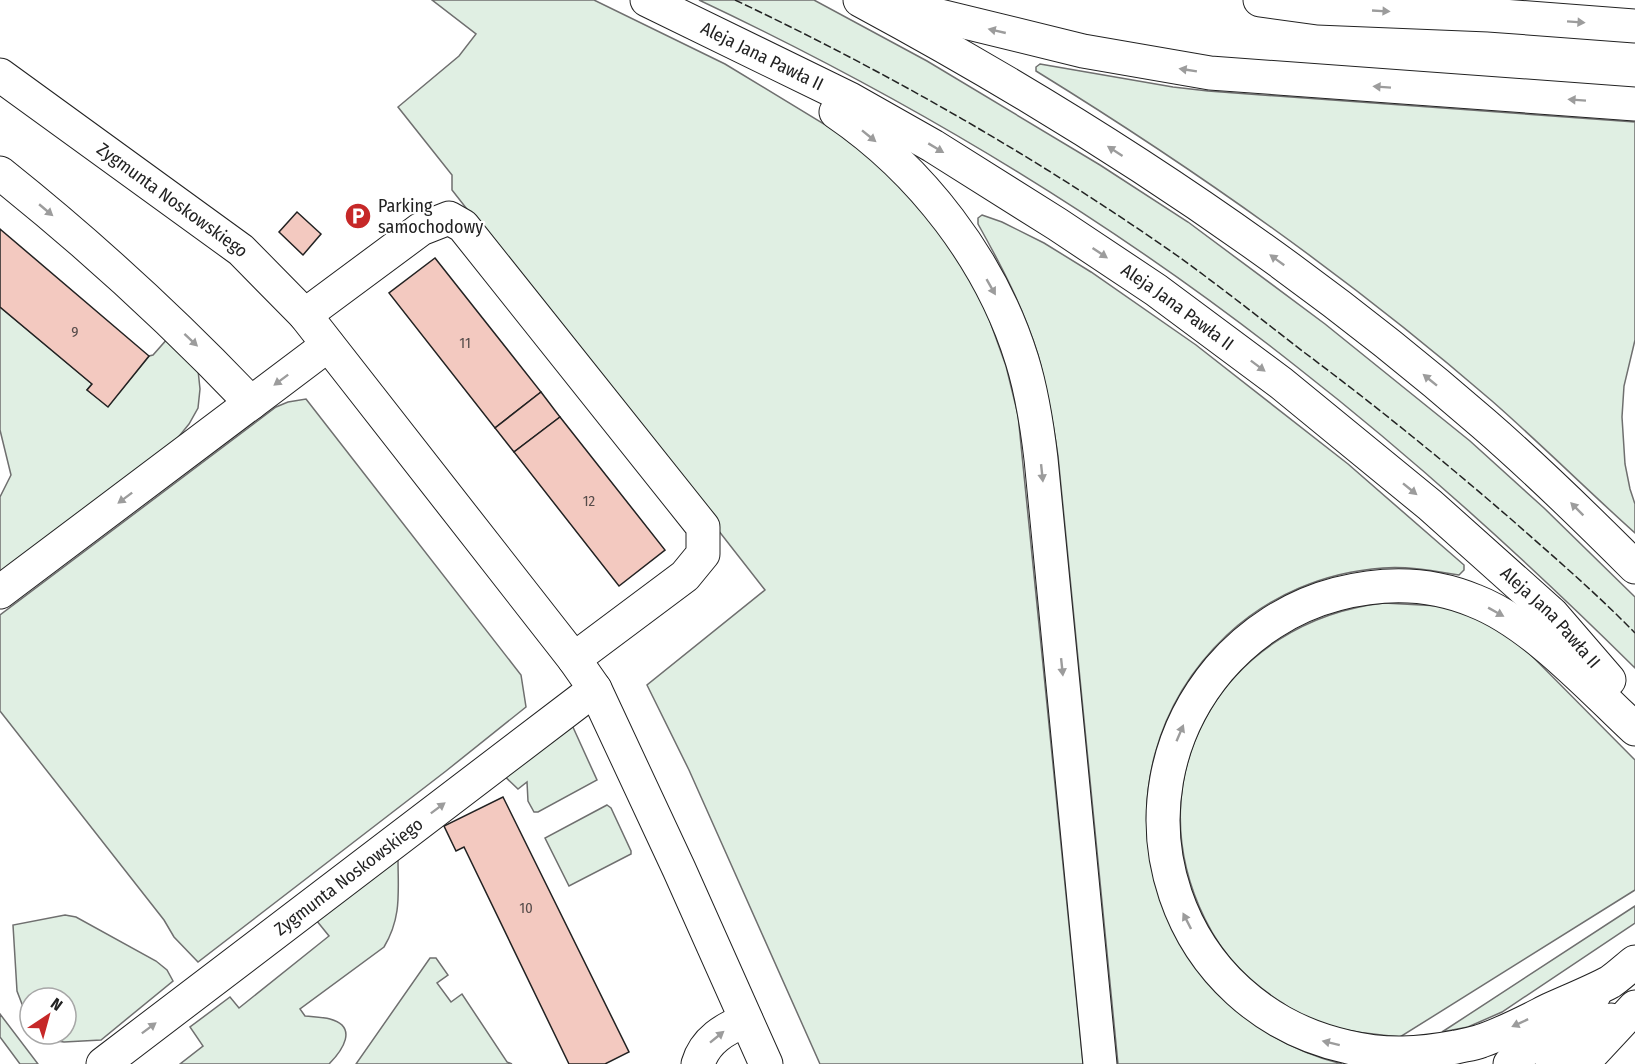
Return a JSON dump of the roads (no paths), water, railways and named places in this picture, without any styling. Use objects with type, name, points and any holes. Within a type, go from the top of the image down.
[{"type":"main road","name":"Aleja Jana Pawła II","points":[[647,0],[850,99],[933,146],[1057,224],[1165,297],[1281,383],[1476,546],[1552,614],[1635,711]]},
{"type":"main road","points":[[860,0],[1023,92],[1201,205],[1340,306],[1483,423],[1559,491],[1635,567]]},
{"type":"main road","points":[[876,0],[1083,51],[1210,73],[1635,104]]},
{"type":"main road","points":[[1260,0],[1318,8],[1490,15],[1635,26]]},
{"type":"main road","points":[[735,43],[871,137],[912,175],[961,237],[982,271],[1002,306],[1022,360],[1035,411],[1041,459],[1100,1064]]},
{"type":"main road","name":"Zygmunta Noskowskiego","points":[[0,75],[241,250],[305,315],[574,659],[595,689],[766,1064]]},
{"type":"main road","points":[[0,173],[48,212],[196,345],[251,403]]},
{"type":"main road","points":[[305,315],[421,228],[449,218],[463,226],[703,527],[703,554],[685,576],[574,659]]},
{"type":"main road","points":[[0,592],[328,345]]},
{"type":"main road","points":[[1623,971],[1481,1042],[1421,1053],[1358,1050],[1325,1042],[1298,1032],[1274,1019],[1230,984],[1214,965],[1187,922],[1172,883],[1165,849],[1163,815],[1169,765],[1176,740],[1185,720],[1207,684],[1232,654],[1249,638],[1288,613],[1323,598],[1363,588],[1412,586],[1442,591],[1476,601],[1501,614],[1531,635],[1635,729]]},
{"type":"main road","name":"Zygmunta Noskowskiego","points":[[103,1064],[595,689]]},
{"type":"main road","points":[[1510,1064],[1623,971]]},
{"type":"main road","points":[[1552,1064],[1635,1005]]},
{"type":"main road","points":[[1582,1064],[1635,1005]]},
{"type":"main road","points":[[698,1064],[714,1038],[731,1026],[746,1020]]},
{"type":"place","name":"Parking samochodowy","points":[[358,216]]}]
